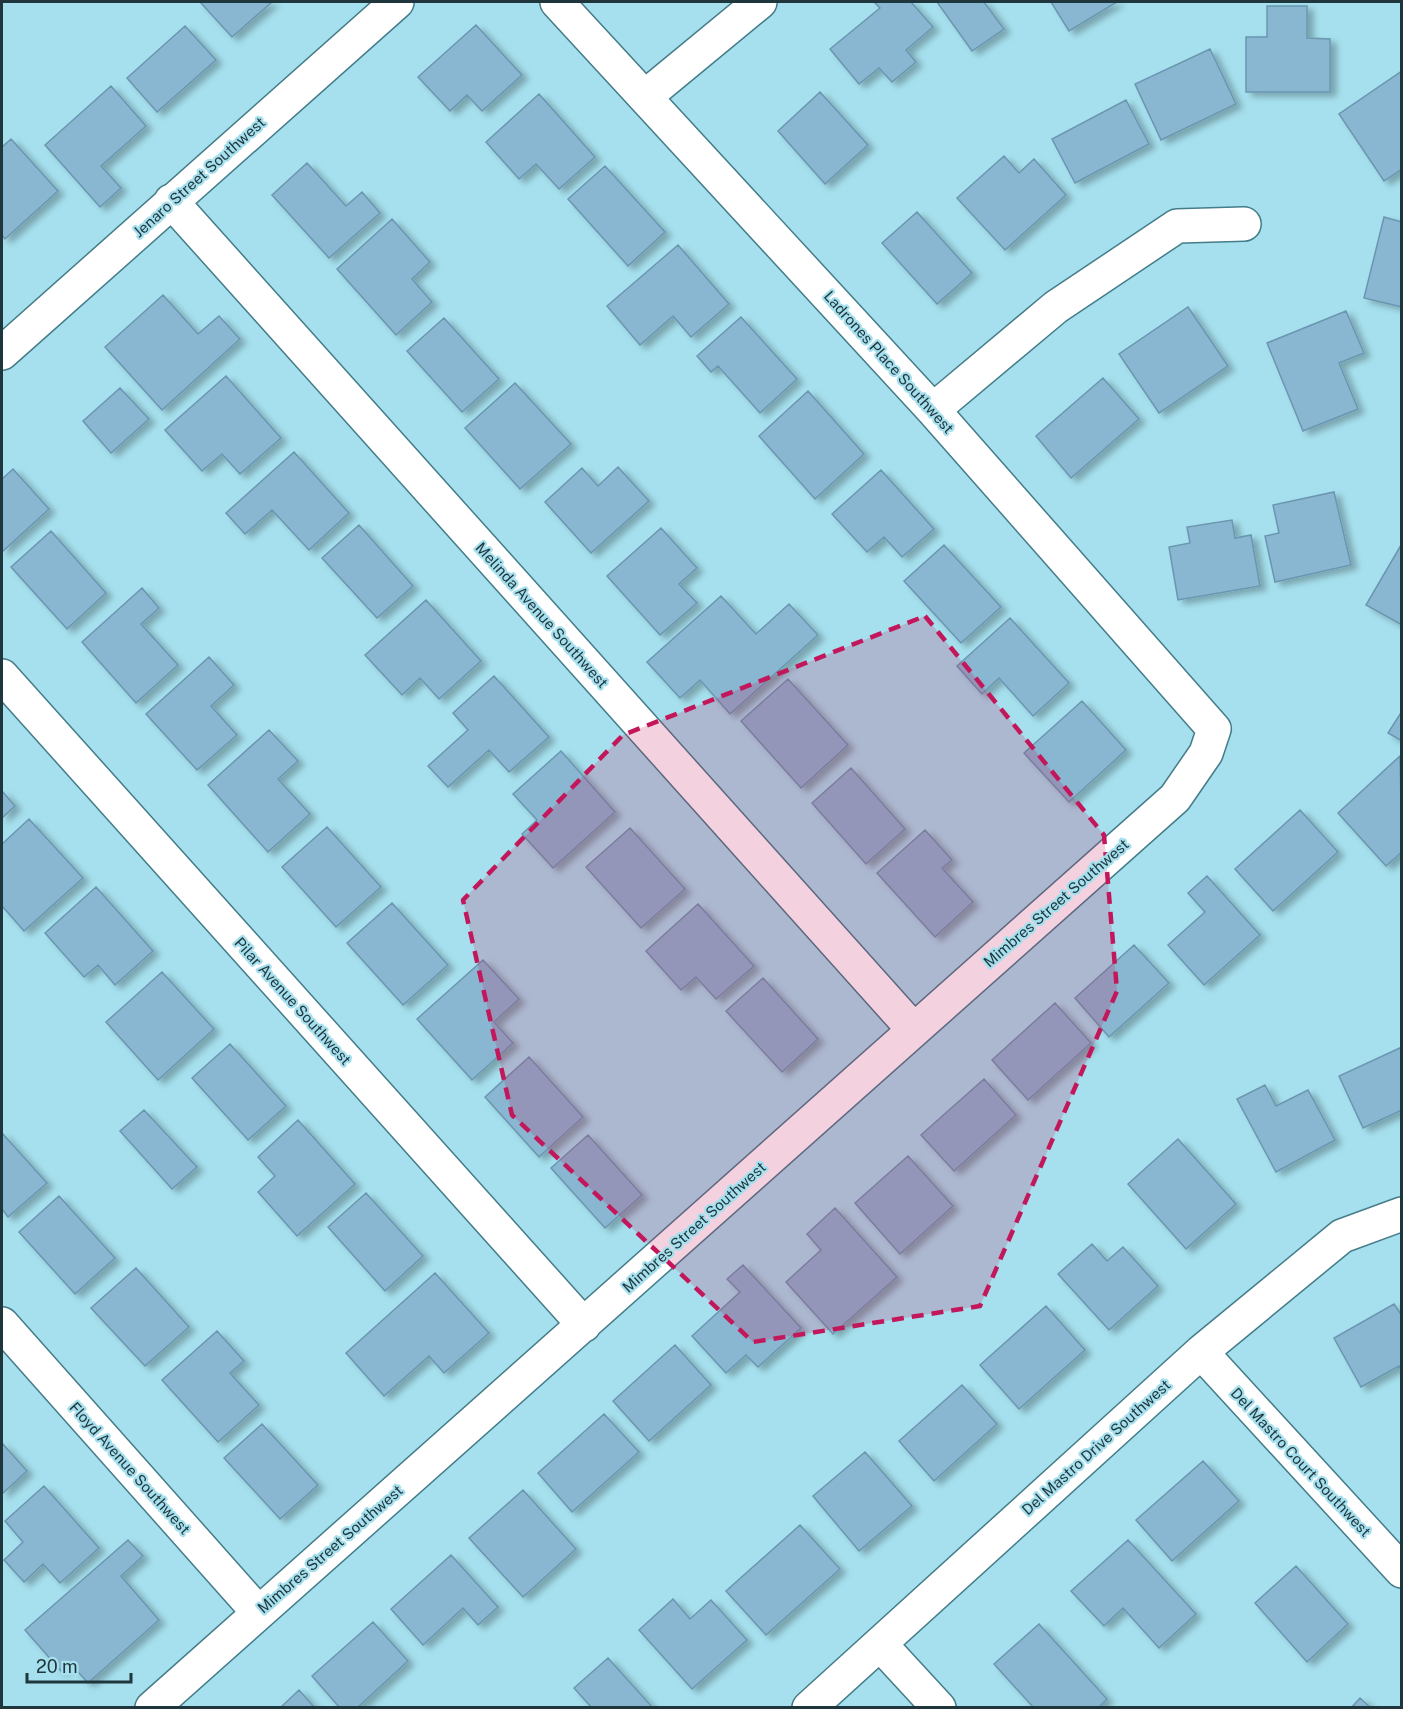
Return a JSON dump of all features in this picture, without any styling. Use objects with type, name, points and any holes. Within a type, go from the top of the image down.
[{"type":"street","name":"Jenaro Street Southwest","points":[[2,352],[397,2]]},
{"type":"street","name":"Ladrones Place Southwest","points":[[557,2],[933,410],[1214,729]]},
{"type":"street","points":[[646,96],[760,2]]},
{"type":"street","name":"Melinda Avenue Southwest","points":[[171,201],[914,1029]]},
{"type":"street","points":[[933,410],[1056,308],[1177,226],[1244,224]]},
{"type":"street","name":"Pilar Avenue Southwest","points":[[2,676],[584,1325]]},
{"type":"street","name":"Mimbres Street Southwest","points":[[152,1707],[1175,798],[1206,753],[1214,729]]},
{"type":"street","name":"Del Mastro Drive Southwest","points":[[809,1707],[1201,1352],[1342,1236],[1401,1214]]},
{"type":"street","name":"Floyd Avenue Southwest","points":[[2,1324],[258,1612]]},
{"type":"street","name":"Del Mastro Court Southwest","points":[[1201,1352],[1401,1571]]},
{"type":"street","points":[[880,1644],[939,1707]]},
{"type":"highlighted area","points":[[925,616],[1104,835],[1117,991],[980,1306],[753,1342],[512,1115],[463,900],[623,735]]},
{"type":"building","points":[[200,2],[272,2],[232,37]]},
{"type":"building","points":[[874,2],[911,2],[933,27],[906,50],[916,62],[892,82],[879,68],[859,84],[830,49],[880,8]]},
{"type":"building","points":[[937,2],[984,2],[1004,29],[972,51]]},
{"type":"building","points":[[1051,2],[1117,2],[1069,31]]},
{"type":"building","points":[[1267,6],[1307,6],[1307,38],[1330,39],[1330,92],[1246,92],[1246,37],[1267,37]]},
{"type":"building","points":[[476,25],[522,75],[482,111],[467,95],[450,111],[418,77]]},
{"type":"building","points":[[185,26],[216,60],[157,112],[127,78]]},
{"type":"building","points":[[1210,49],[1236,104],[1161,140],[1135,84]]},
{"type":"building","points":[[1402,71],[1402,169],[1384,181],[1339,114]]},
{"type":"building","points":[[111,86],[146,126],[101,166],[121,188],[100,207],[45,145]]},
{"type":"building","points":[[820,92],[868,145],[825,184],[778,131]]},
{"type":"building","points":[[539,94],[595,157],[559,189],[536,164],[519,179],[486,142]]},
{"type":"building","points":[[1126,100],[1149,144],[1075,183],[1052,139]]},
{"type":"building","points":[[11,139],[58,191],[5,239],[2,235],[2,147]]},
{"type":"building","points":[[1004,156],[1019,173],[1034,159],[1066,195],[1005,250],[957,198]]},
{"type":"building","points":[[307,163],[346,206],[362,192],[380,213],[329,258],[272,195]]},
{"type":"building","points":[[605,166],[665,232],[628,266],[568,199]]},
{"type":"building","points":[[917,212],[972,273],[937,304],[882,243]]},
{"type":"building","points":[[1384,217],[1402,222],[1402,307],[1364,298]]},
{"type":"building","points":[[392,219],[430,262],[412,279],[432,302],[396,335],[337,269]]},
{"type":"building","points":[[678,245],[729,304],[691,337],[673,316],[640,345],[607,306]]},
{"type":"building","points":[[163,295],[198,334],[219,316],[240,339],[162,410],[105,347]]},
{"type":"building","points":[[1188,307],[1228,366],[1159,413],[1119,354]]},
{"type":"building","points":[[1346,311],[1364,353],[1339,363],[1358,409],[1303,431],[1267,343]]},
{"type":"building","points":[[741,317],[797,379],[760,413],[718,366],[711,372],[697,356]]},
{"type":"building","points":[[444,318],[499,379],[462,412],[407,351]]},
{"type":"building","points":[[226,376],[281,438],[240,474],[222,454],[202,471],[165,430]]},
{"type":"building","points":[[1103,378],[1139,419],[1071,478],[1036,436]]},
{"type":"building","points":[[515,383],[571,444],[520,489],[465,428]]},
{"type":"building","points":[[120,388],[149,419],[111,453],[83,421]]},
{"type":"building","points":[[808,391],[864,454],[815,499],[759,436]]},
{"type":"building","points":[[294,452],[349,513],[309,550],[272,510],[245,534],[226,513]]},
{"type":"building","points":[[618,467],[649,501],[591,553],[545,502],[582,468],[598,486]]},
{"type":"building","points":[[13,469],[49,509],[2,552],[2,479]]},
{"type":"building","points":[[881,470],[934,529],[902,557],[884,537],[867,552],[832,514]]},
{"type":"building","points":[[1334,492],[1351,565],[1275,582],[1265,536],[1279,533],[1273,505]]},
{"type":"building","points":[[1232,520],[1235,538],[1251,535],[1260,586],[1178,600],[1169,547],[1190,543],[1187,527]]},
{"type":"building","points":[[359,525],[413,586],[377,618],[322,558]]},
{"type":"building","points":[[661,528],[697,568],[679,584],[697,603],[660,635],[607,576]]},
{"type":"building","points":[[51,531],[106,593],[67,629],[11,567]]},
{"type":"building","points":[[944,545],[1001,607],[961,643],[904,581]]},
{"type":"building","points":[[1402,545],[1402,625],[1366,605]]},
{"type":"building","points":[[142,588],[159,608],[141,624],[178,665],[136,703],[82,642]]},
{"type":"building","points":[[721,596],[756,634],[789,604],[818,635],[730,714],[700,680],[680,698],[647,662]]},
{"type":"building","points":[[426,600],[481,661],[439,699],[420,678],[402,695],[365,655]]},
{"type":"building","points":[[1010,618],[1069,683],[1033,716],[999,678],[982,694],[957,666]]},
{"type":"building","points":[[209,657],[234,685],[211,706],[237,735],[197,770],[146,714]]},
{"type":"building","points":[[494,676],[549,737],[509,772],[489,750],[448,787],[428,766],[468,730],[453,713]]},
{"type":"building","points":[[788,679],[848,745],[801,788],[741,721]]},
{"type":"building","points":[[1082,701],[1126,750],[1069,802],[1024,753]]},
{"type":"building","points":[[1402,711],[1402,741],[1388,733]]},
{"type":"building","points":[[269,730],[298,761],[278,779],[310,814],[268,852],[208,785]]},
{"type":"building","points":[[561,751],[615,812],[553,868],[522,834],[537,820],[513,794]]},
{"type":"building","points":[[1400,756],[1402,852],[1386,866],[1338,813]]},
{"type":"building","points":[[851,768],[905,829],[866,864],[812,803]]},
{"type":"building","points":[[2,791],[15,806],[2,818]]},
{"type":"building","points":[[1300,810],[1338,852],[1273,911],[1235,869]]},
{"type":"building","points":[[29,819],[83,878],[24,931],[2,906],[2,844]]},
{"type":"building","points":[[327,827],[381,887],[336,927],[282,867]]},
{"type":"building","points":[[630,828],[685,889],[641,928],[586,867]]},
{"type":"building","points":[[925,830],[952,860],[942,868],[973,902],[935,937],[877,873]]},
{"type":"building","points":[[1207,876],[1260,935],[1204,985],[1168,945],[1205,912],[1188,893]]},
{"type":"building","points":[[96,887],[153,951],[115,985],[98,965],[84,977],[45,933]]},
{"type":"building","points":[[392,903],[448,965],[403,1005],[347,943]]},
{"type":"building","points":[[698,904],[754,966],[716,999],[696,977],[681,990],[646,951]]},
{"type":"building","points":[[1134,945],[1169,983],[1109,1037],[1075,998]]},
{"type":"building","points":[[483,960],[519,999],[494,1022],[513,1043],[472,1080],[417,1019]]},
{"type":"building","points":[[162,972],[214,1029],[158,1080],[106,1022]]},
{"type":"building","points":[[763,978],[818,1039],[782,1072],[726,1011]]},
{"type":"building","points":[[1055,1003],[1091,1043],[1028,1100],[992,1060]]},
{"type":"building","points":[[230,1044],[286,1106],[248,1140],[192,1078]]},
{"type":"building","points":[[1402,1047],[1402,1110],[1363,1128],[1339,1076]]},
{"type":"building","points":[[529,1057],[583,1117],[539,1157],[485,1097]]},
{"type":"building","points":[[984,1079],[1016,1115],[954,1171],[921,1135]]},
{"type":"building","points":[[1265,1085],[1276,1106],[1308,1090],[1335,1140],[1276,1172],[1237,1099]]},
{"type":"building","points":[[144,1110],[197,1167],[172,1189],[120,1131]]},
{"type":"building","points":[[298,1120],[355,1184],[297,1236],[258,1192],[275,1176],[258,1157]]},
{"type":"building","points":[[2,1133],[47,1183],[8,1217],[2,1209]]},
{"type":"building","points":[[588,1135],[642,1195],[605,1228],[551,1168]]},
{"type":"building","points":[[1178,1139],[1236,1204],[1186,1249],[1128,1184]]},
{"type":"building","points":[[908,1156],[953,1206],[900,1254],[855,1203]]},
{"type":"building","points":[[366,1193],[423,1256],[385,1291],[328,1227]]},
{"type":"building","points":[[59,1196],[115,1258],[75,1294],[19,1232]]},
{"type":"building","points":[[835,1208],[897,1277],[833,1334],[786,1282],[821,1250],[807,1234]]},
{"type":"building","points":[[1092,1244],[1107,1261],[1123,1247],[1158,1286],[1109,1330],[1058,1274]]},
{"type":"building","points":[[743,1265],[801,1328],[758,1367],[746,1355],[726,1373],[692,1336],[740,1292],[727,1279]]},
{"type":"building","points":[[136,1268],[189,1327],[145,1366],[91,1308]]},
{"type":"building","points":[[435,1273],[489,1333],[444,1373],[429,1356],[384,1396],[346,1353]]},
{"type":"building","points":[[1394,1304],[1402,1316],[1402,1372],[1399,1366],[1361,1387],[1334,1338]]},
{"type":"building","points":[[1046,1306],[1085,1350],[1019,1409],[980,1365]]},
{"type":"building","points":[[217,1331],[244,1361],[230,1373],[259,1405],[218,1442],[162,1380]]},
{"type":"building","points":[[675,1345],[711,1385],[649,1441],[613,1401]]},
{"type":"building","points":[[962,1385],[997,1424],[934,1481],[899,1441]]},
{"type":"building","points":[[604,1414],[639,1452],[572,1512],[538,1473]]},
{"type":"building","points":[[262,1424],[318,1485],[280,1519],[224,1458]]},
{"type":"building","points":[[2,1443],[27,1471],[2,1494]]},
{"type":"building","points":[[865,1452],[912,1506],[859,1551],[813,1496]]},
{"type":"building","points":[[1203,1461],[1239,1501],[1172,1561],[1136,1520]]},
{"type":"building","points":[[44,1486],[99,1548],[60,1583],[43,1564],[24,1582],[4,1560],[23,1542],[5,1521]]},
{"type":"building","points":[[523,1490],[576,1549],[523,1597],[469,1538]]},
{"type":"building","points":[[800,1525],[840,1569],[766,1635],[726,1591]]},
{"type":"building","points":[[128,1540],[143,1556],[121,1576],[159,1620],[88,1683],[70,1663],[61,1671],[25,1630]]},
{"type":"building","points":[[1128,1540],[1196,1614],[1159,1648],[1123,1608],[1104,1626],[1071,1591]]},
{"type":"building","points":[[451,1555],[498,1607],[478,1625],[463,1608],[423,1645],[391,1609]]},
{"type":"building","points":[[1296,1566],[1348,1624],[1307,1662],[1255,1603]]},
{"type":"building","points":[[673,1599],[690,1619],[711,1600],[747,1640],[692,1689],[639,1630]]},
{"type":"building","points":[[373,1622],[408,1661],[357,1708],[340,1708],[312,1676]]},
{"type":"building","points":[[1039,1624],[1107,1699],[1098,1708],[1034,1708],[994,1664]]},
{"type":"building","points":[[608,1658],[653,1708],[592,1708],[574,1688]]},
{"type":"building","points":[[299,1690],[315,1708],[280,1708]]},
{"type":"building","points":[[1360,1698],[1371,1708],[1351,1708]]}]
